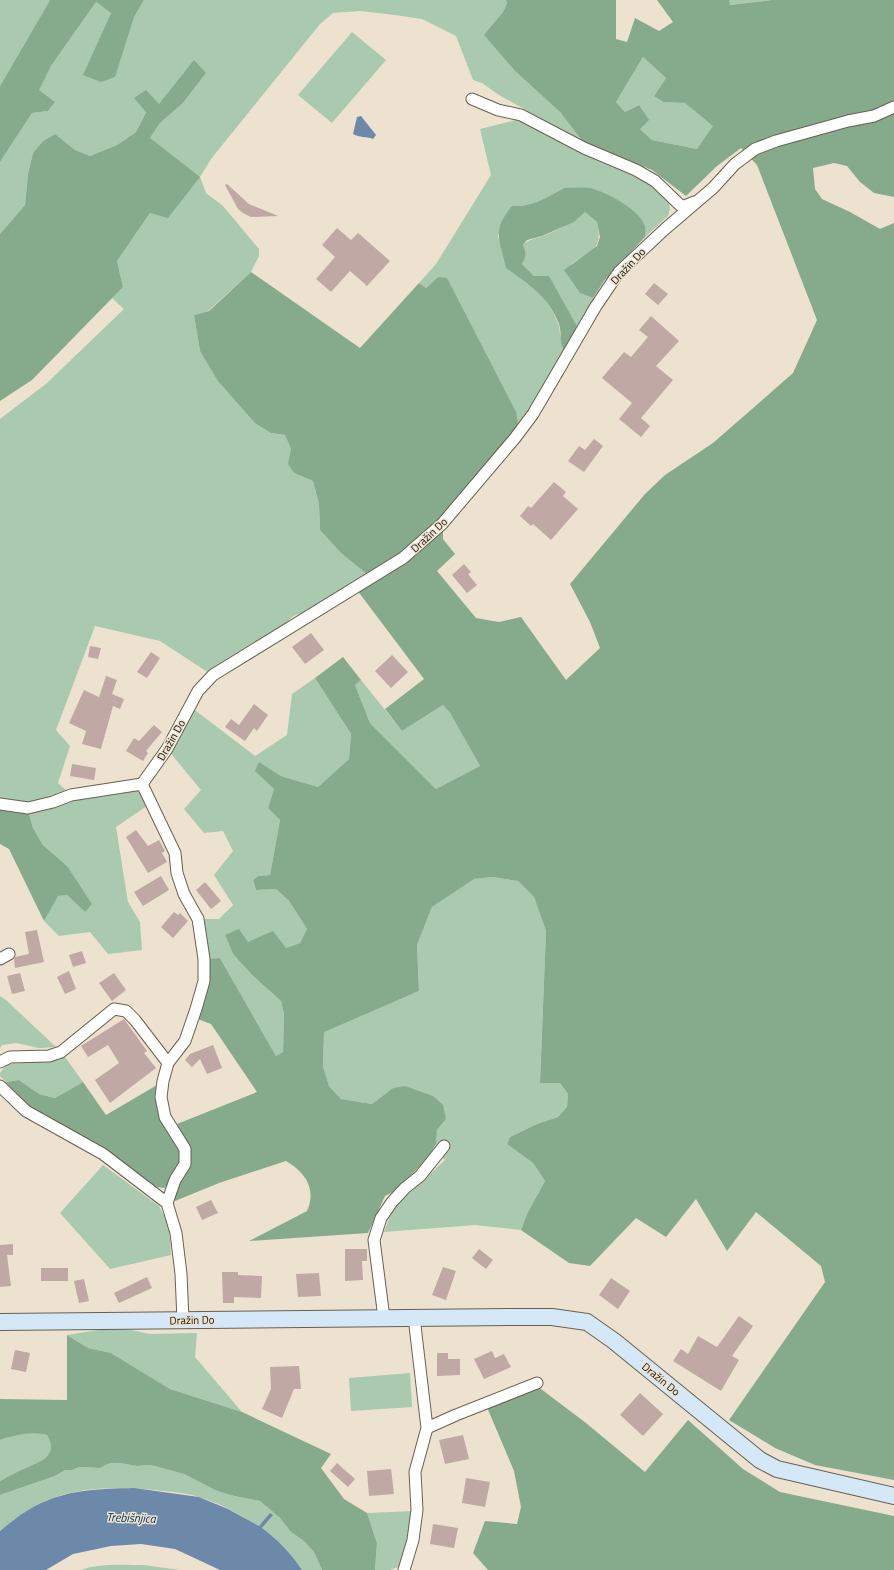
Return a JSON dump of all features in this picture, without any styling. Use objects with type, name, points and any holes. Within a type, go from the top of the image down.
[{"type":"street","points":[[472,99],[498,110],[521,115],[584,148],[636,170],[655,181],[682,207],[698,201]]},
{"type":"street","name":"Dražin Do","points":[[142,784],[167,749],[198,691],[213,676],[403,558],[442,524],[533,414],[596,306],[619,272],[665,229],[713,188],[735,164],[755,150],[776,141],[848,120],[874,116],[894,108]]},
{"type":"street","points":[[0,804],[28,808],[53,802],[71,795],[142,784],[175,853],[179,880],[184,894],[198,919],[204,959],[204,981],[196,1009],[186,1041],[168,1063],[163,1081],[161,1097],[165,1117],[185,1149],[185,1164],[175,1180],[167,1203],[176,1233],[181,1274],[183,1320]]},
{"type":"street","points":[[0,1062],[10,1057],[49,1056],[61,1052],[114,1009],[126,1010],[168,1063]]},
{"type":"street","points":[[0,1086],[26,1111],[103,1154],[167,1203]]},
{"type":"street","points":[[384,1318],[374,1240],[381,1218],[392,1202],[405,1188],[420,1176],[444,1146]]},
{"type":"street","points":[[404,1570],[413,1540],[417,1510],[415,1472],[427,1428],[414,1317]]},
{"type":"street","name":"Dražin Do","points":[[0,1322],[414,1317],[552,1317],[587,1322],[614,1341],[754,1455],[777,1469],[894,1496]]},
{"type":"street","points":[[427,1428],[456,1414],[537,1383]]},
{"type":"green space","points":[[0,0],[50,0],[0,86]]},
{"type":"green space","points":[[50,0],[144,0],[134,17],[115,77],[101,82],[83,75],[111,13],[96,2],[51,66],[39,90],[55,102],[48,111],[32,113],[0,162],[0,86]]},
{"type":"green space","points":[[144,0],[506,0],[507,3],[503,12],[485,35],[515,71],[560,112],[583,142],[499,95],[482,83],[473,80],[456,36],[422,19],[360,11],[333,13],[320,24],[211,159],[200,177],[206,193],[223,206],[259,249],[259,256],[251,272],[208,311],[194,315],[200,351],[271,433],[285,435],[291,449],[294,473],[313,481],[319,504],[320,530],[341,553],[368,575],[304,614],[298,614],[292,617],[281,628],[212,675],[160,641],[95,626],[56,730],[70,746],[58,783],[70,794],[28,807],[0,802],[0,419],[47,383],[124,309],[112,298],[123,287],[117,261],[150,213],[150,138],[160,123],[183,103],[206,73],[159,104],[135,97],[146,111],[136,132],[117,145],[90,156],[75,150],[55,134],[43,141],[33,153],[28,174],[25,205],[0,234],[0,162],[32,113],[48,111],[54,102],[38,90],[51,66],[96,2],[111,13],[84,74],[134,17]]},
{"type":"green space","points":[[506,0],[616,0],[616,39],[627,42],[635,18],[659,31],[673,22],[657,0],[729,0],[730,5],[772,0],[894,0],[894,197],[874,193],[860,182],[847,166],[834,163],[813,168],[815,189],[822,199],[850,212],[880,229],[894,223],[894,1480],[815,1465],[775,1448],[729,1420],[825,1282],[821,1266],[756,1212],[727,1251],[696,1199],[666,1237],[636,1218],[590,1266],[569,1263],[521,1230],[527,1214],[545,1181],[533,1163],[507,1144],[510,1137],[537,1124],[558,1117],[567,1107],[568,1094],[560,1083],[540,1083],[546,931],[534,897],[518,881],[492,877],[474,879],[432,907],[417,945],[419,991],[324,1032],[323,1066],[329,1086],[341,1099],[372,1104],[393,1088],[405,1086],[433,1096],[443,1105],[446,1119],[437,1130],[436,1144],[427,1159],[395,1191],[385,1196],[368,1233],[249,1241],[307,1211],[310,1203],[310,1188],[299,1170],[286,1161],[219,1183],[175,1201],[174,1194],[189,1147],[177,1124],[257,1092],[211,1024],[195,1018],[205,959],[220,958],[276,1056],[283,1052],[284,1014],[281,1001],[252,975],[233,954],[225,935],[239,929],[248,942],[273,931],[286,948],[300,943],[307,929],[289,901],[276,889],[256,890],[253,880],[258,876],[270,875],[280,820],[268,808],[274,789],[255,771],[259,762],[281,776],[318,787],[349,759],[351,734],[315,678],[343,657],[361,680],[355,685],[370,723],[436,789],[480,766],[450,713],[443,705],[402,731],[385,709],[424,679],[357,590],[443,526],[443,539],[455,554],[437,571],[476,618],[499,622],[521,617],[566,680],[600,648],[590,622],[570,584],[645,494],[665,475],[713,443],[793,373],[817,320],[757,165],[741,148],[717,166],[686,196],[652,170],[583,142],[560,112],[515,71],[484,35],[503,12],[507,3]],"holes":[[[643,57],[666,78],[654,96],[663,102],[685,103],[713,126],[697,149],[652,140],[640,129],[649,120],[639,105],[625,112],[616,102]]]},
{"type":"green space","points":[[729,0],[772,0],[729,5]]},
{"type":"green space","points":[[352,32],[386,60],[332,123],[298,95]]},
{"type":"green space","points":[[643,57],[666,78],[654,96],[663,102],[685,103],[714,126],[697,149],[652,140],[640,129],[639,105],[625,112],[616,102]]},
{"type":"green space","points":[[194,60],[206,73],[183,103],[160,123],[150,138],[200,177],[168,218],[150,213],[117,261],[123,287],[32,380],[0,401],[0,234],[25,205],[28,174],[33,153],[43,141],[55,134],[75,150],[90,156],[117,145],[136,132],[146,112],[134,98],[146,90],[159,104]]},
{"type":"green space","points":[[520,119],[585,155],[614,168],[634,174],[653,185],[666,197],[670,209],[668,216],[645,237],[646,229],[564,188],[533,203],[512,206],[498,236],[501,246],[542,295],[553,312],[559,326],[565,352],[519,429],[438,277],[426,288],[419,283],[436,264],[491,175],[480,129]]},
{"type":"green space","points":[[564,188],[595,189],[619,200],[634,211],[644,224],[646,231],[645,237],[604,281],[593,298],[580,293],[564,270],[597,246],[600,237],[597,222],[585,212],[574,222],[542,236],[527,240],[523,245],[526,255],[522,264],[534,276],[549,276],[579,330],[565,352],[562,346],[560,327],[555,314],[537,292],[506,268],[499,236],[501,222],[512,206],[533,203]]},
{"type":"green space","points":[[585,212],[597,222],[599,238],[597,244],[590,252],[571,264],[580,293],[593,298],[579,330],[534,276],[522,264],[526,254],[523,245],[525,243],[559,229],[575,220]]},
{"type":"green space","points":[[251,272],[360,348],[419,283],[426,288],[438,277],[447,278],[516,412],[519,429],[440,521],[413,546],[368,575],[341,553],[320,530],[319,504],[313,481],[294,473],[288,464],[291,449],[285,435],[271,433],[255,423],[218,381],[200,351],[194,315],[209,311]]},
{"type":"green space","points":[[315,678],[351,734],[349,759],[318,787],[281,776],[260,763],[274,789],[268,808],[280,820],[270,875],[258,876],[253,880],[256,890],[276,889],[289,901],[307,929],[300,943],[286,948],[248,942],[225,935],[233,954],[252,975],[281,1001],[284,1014],[283,1052],[276,1056],[220,958],[205,959],[203,942],[205,919],[219,919],[233,905],[214,875],[233,851],[223,831],[204,833],[184,809],[201,790],[168,750],[191,707],[255,756],[287,735],[292,694]]},
{"type":"green space","points":[[361,680],[402,731],[443,705],[450,713],[480,766],[436,789],[370,723],[355,685]]},
{"type":"green space","points":[[141,785],[150,804],[116,827],[128,902],[140,922],[142,950],[108,954],[90,932],[59,936],[44,921],[57,896],[67,895],[85,912],[67,866],[43,845],[33,828],[28,810]]},
{"type":"green space","points":[[0,805],[28,810],[33,828],[43,845],[67,866],[92,904],[85,912],[67,895],[58,896],[44,921],[9,849],[0,844]]},
{"type":"green space","points":[[492,877],[518,881],[534,897],[546,931],[540,1083],[560,1083],[568,1094],[567,1108],[558,1117],[537,1124],[510,1137],[507,1144],[533,1163],[545,1181],[527,1214],[521,1230],[475,1225],[384,1232],[390,1217],[398,1204],[445,1160],[433,1150],[436,1144],[437,1130],[446,1119],[393,1088],[372,1104],[341,1099],[329,1086],[323,1066],[324,1031],[419,991],[417,945],[432,907],[473,879]]},
{"type":"green space","points":[[0,996],[56,1047],[39,1048],[16,1043],[2,1045],[0,1048]]},
{"type":"green space","points":[[65,1057],[83,1082],[55,1098],[39,1094],[19,1080],[6,1082],[0,1076],[0,1073],[7,1064],[38,1062]]},
{"type":"green space","points":[[19,1080],[39,1094],[55,1098],[83,1082],[106,1115],[157,1085],[157,1097],[182,1156],[178,1169],[173,1178],[164,1188],[157,1187],[146,1182],[93,1142],[25,1104],[6,1082]]},
{"type":"green space","points":[[103,1165],[159,1206],[169,1225],[171,1255],[110,1269],[60,1213]]},
{"type":"green space","points":[[117,1327],[150,1334],[197,1333],[195,1357],[242,1412],[170,1389],[111,1353],[88,1348],[67,1335]]},
{"type":"green space","points":[[67,1335],[88,1348],[111,1353],[170,1389],[242,1412],[331,1454],[321,1468],[344,1499],[367,1513],[377,1543],[375,1570],[322,1570],[314,1552],[304,1541],[291,1532],[280,1518],[260,1501],[217,1491],[184,1474],[151,1465],[137,1466],[110,1463],[100,1468],[79,1467],[72,1470],[65,1470],[55,1476],[0,1495],[0,1481],[43,1460],[50,1452],[51,1448],[47,1435],[34,1433],[23,1434],[0,1440],[0,1399],[67,1400]]},
{"type":"green space","points":[[410,1373],[412,1407],[351,1411],[349,1378]]},
{"type":"green space","points":[[537,1386],[586,1423],[645,1472],[688,1420],[743,1469],[780,1492],[894,1516],[894,1570],[488,1570],[473,1553],[485,1521],[517,1524],[521,1507],[514,1471],[486,1405]]},
{"type":"green space","points":[[23,1433],[47,1435],[51,1446],[49,1455],[37,1464],[0,1481],[0,1440]]},
{"type":"green space","points":[[110,1463],[137,1466],[151,1465],[184,1474],[217,1491],[260,1501],[280,1518],[291,1532],[304,1541],[314,1552],[322,1570],[302,1570],[284,1547],[262,1528],[272,1515],[259,1526],[215,1503],[176,1492],[114,1488],[65,1494],[31,1508],[0,1531],[0,1495],[55,1476],[65,1470],[72,1470],[79,1467],[100,1468]]},
{"type":"green space","points":[[414,1511],[410,1540],[401,1566],[390,1570],[375,1570],[377,1543],[367,1513]]},
{"type":"green space","points":[[103,1565],[144,1565],[180,1570],[81,1570]]},
{"type":"water","points":[[361,116],[376,135],[373,139],[353,134],[357,117]]},
{"type":"water","name":"Trebišnjica","points":[[134,1488],[199,1497],[228,1509],[259,1526],[270,1513],[273,1515],[262,1528],[284,1547],[302,1570],[220,1570],[175,1549],[141,1544],[111,1546],[73,1554],[46,1570],[0,1570],[0,1531],[26,1511],[47,1500],[71,1493]]},
{"type":"building","points":[[227,184],[249,204],[278,216],[251,217],[243,213],[238,209],[225,185]]},
{"type":"building","points":[[337,228],[351,240],[358,233],[390,261],[367,286],[350,271],[331,292],[316,279],[335,257],[322,245]]},
{"type":"building","points":[[654,283],[668,294],[658,305],[645,294]]},
{"type":"building","points":[[651,316],[679,341],[656,366],[673,380],[641,418],[650,426],[641,437],[619,419],[632,403],[602,378],[624,352],[631,357],[648,337],[639,330]]},
{"type":"building","points":[[594,439],[603,446],[584,472],[568,461],[579,446],[585,450]]},
{"type":"building","points":[[554,482],[566,492],[563,496],[578,509],[551,540],[533,524],[531,526],[520,516],[528,506],[531,508]]},
{"type":"building","points":[[464,564],[471,572],[468,574],[477,585],[467,593],[452,575]]},
{"type":"building","points":[[311,633],[324,650],[305,664],[292,647]]},
{"type":"building","points":[[90,646],[101,648],[98,659],[88,657]]},
{"type":"building","points":[[151,652],[160,658],[147,678],[137,672]]},
{"type":"building","points":[[392,655],[408,672],[391,688],[375,671]]},
{"type":"building","points":[[106,676],[117,680],[112,694],[124,699],[120,709],[113,706],[101,749],[82,744],[86,731],[69,723],[84,690],[99,697]]},
{"type":"building","points":[[254,704],[268,715],[257,731],[254,728],[245,741],[225,727],[231,719],[239,725]]},
{"type":"building","points":[[154,725],[162,732],[146,751],[148,753],[143,761],[126,751],[134,738],[139,741]]},
{"type":"building","points":[[72,764],[96,768],[94,780],[70,776]]},
{"type":"building","points":[[136,830],[148,846],[159,840],[165,851],[162,853],[167,862],[148,873],[126,837]]},
{"type":"building","points":[[161,876],[169,890],[143,906],[134,892]]},
{"type":"building","points":[[205,882],[221,901],[211,909],[196,890]]},
{"type":"building","points":[[174,912],[178,915],[180,913],[188,921],[173,938],[161,927]]},
{"type":"building","points":[[37,930],[44,962],[15,968],[15,957],[29,954],[25,932]]},
{"type":"building","points":[[82,951],[86,963],[73,967],[69,955]]},
{"type":"building","points":[[69,971],[76,989],[65,994],[57,977]]},
{"type":"building","points":[[20,973],[25,991],[12,994],[7,976]]},
{"type":"building","points":[[114,973],[126,990],[112,1001],[99,983]]},
{"type":"building","points":[[124,1019],[147,1051],[144,1053],[156,1068],[110,1103],[95,1080],[119,1063],[108,1045],[88,1057],[81,1046]]},
{"type":"building","points":[[213,1045],[222,1068],[207,1074],[200,1059],[192,1067],[185,1060],[190,1054]]},
{"type":"building","points":[[211,1200],[218,1213],[202,1220],[196,1207]]},
{"type":"building","points":[[13,1244],[13,1255],[7,1255],[11,1286],[0,1287],[0,1245]]},
{"type":"building","points":[[345,1249],[367,1249],[367,1261],[362,1261],[363,1280],[345,1281]]},
{"type":"building","points":[[479,1249],[493,1260],[486,1269],[472,1258]]},
{"type":"building","points":[[443,1267],[456,1271],[446,1300],[432,1295]]},
{"type":"building","points":[[41,1268],[68,1268],[68,1281],[41,1281]]},
{"type":"building","points":[[222,1272],[238,1272],[238,1275],[262,1276],[261,1298],[234,1297],[234,1303],[223,1303]]},
{"type":"building","points":[[319,1273],[321,1296],[298,1297],[296,1274]]},
{"type":"building","points":[[147,1277],[152,1288],[119,1303],[114,1293]]},
{"type":"building","points":[[611,1278],[630,1291],[618,1309],[599,1295]]},
{"type":"building","points":[[84,1279],[89,1301],[79,1303],[74,1281]]},
{"type":"building","points":[[739,1316],[753,1326],[732,1356],[739,1360],[721,1391],[673,1361],[681,1349],[688,1354],[698,1336],[717,1347]]},
{"type":"building","points":[[15,1350],[30,1353],[26,1372],[11,1369]]},
{"type":"building","points":[[492,1351],[495,1358],[504,1354],[511,1367],[484,1379],[474,1359]]},
{"type":"building","points":[[437,1353],[448,1353],[448,1359],[460,1359],[460,1375],[437,1376]]},
{"type":"building","points":[[299,1366],[301,1389],[294,1389],[282,1418],[262,1409],[271,1389],[270,1367]]},
{"type":"building","points":[[640,1393],[663,1414],[643,1436],[620,1415]]},
{"type":"building","points":[[463,1435],[469,1459],[445,1464],[439,1440]]},
{"type":"building","points":[[337,1463],[355,1479],[348,1487],[330,1471]]},
{"type":"building","points":[[391,1469],[394,1494],[369,1496],[367,1471]]},
{"type":"building","points":[[466,1478],[490,1482],[485,1507],[462,1503]]},
{"type":"building","points":[[433,1524],[458,1528],[454,1548],[430,1544]]}]
